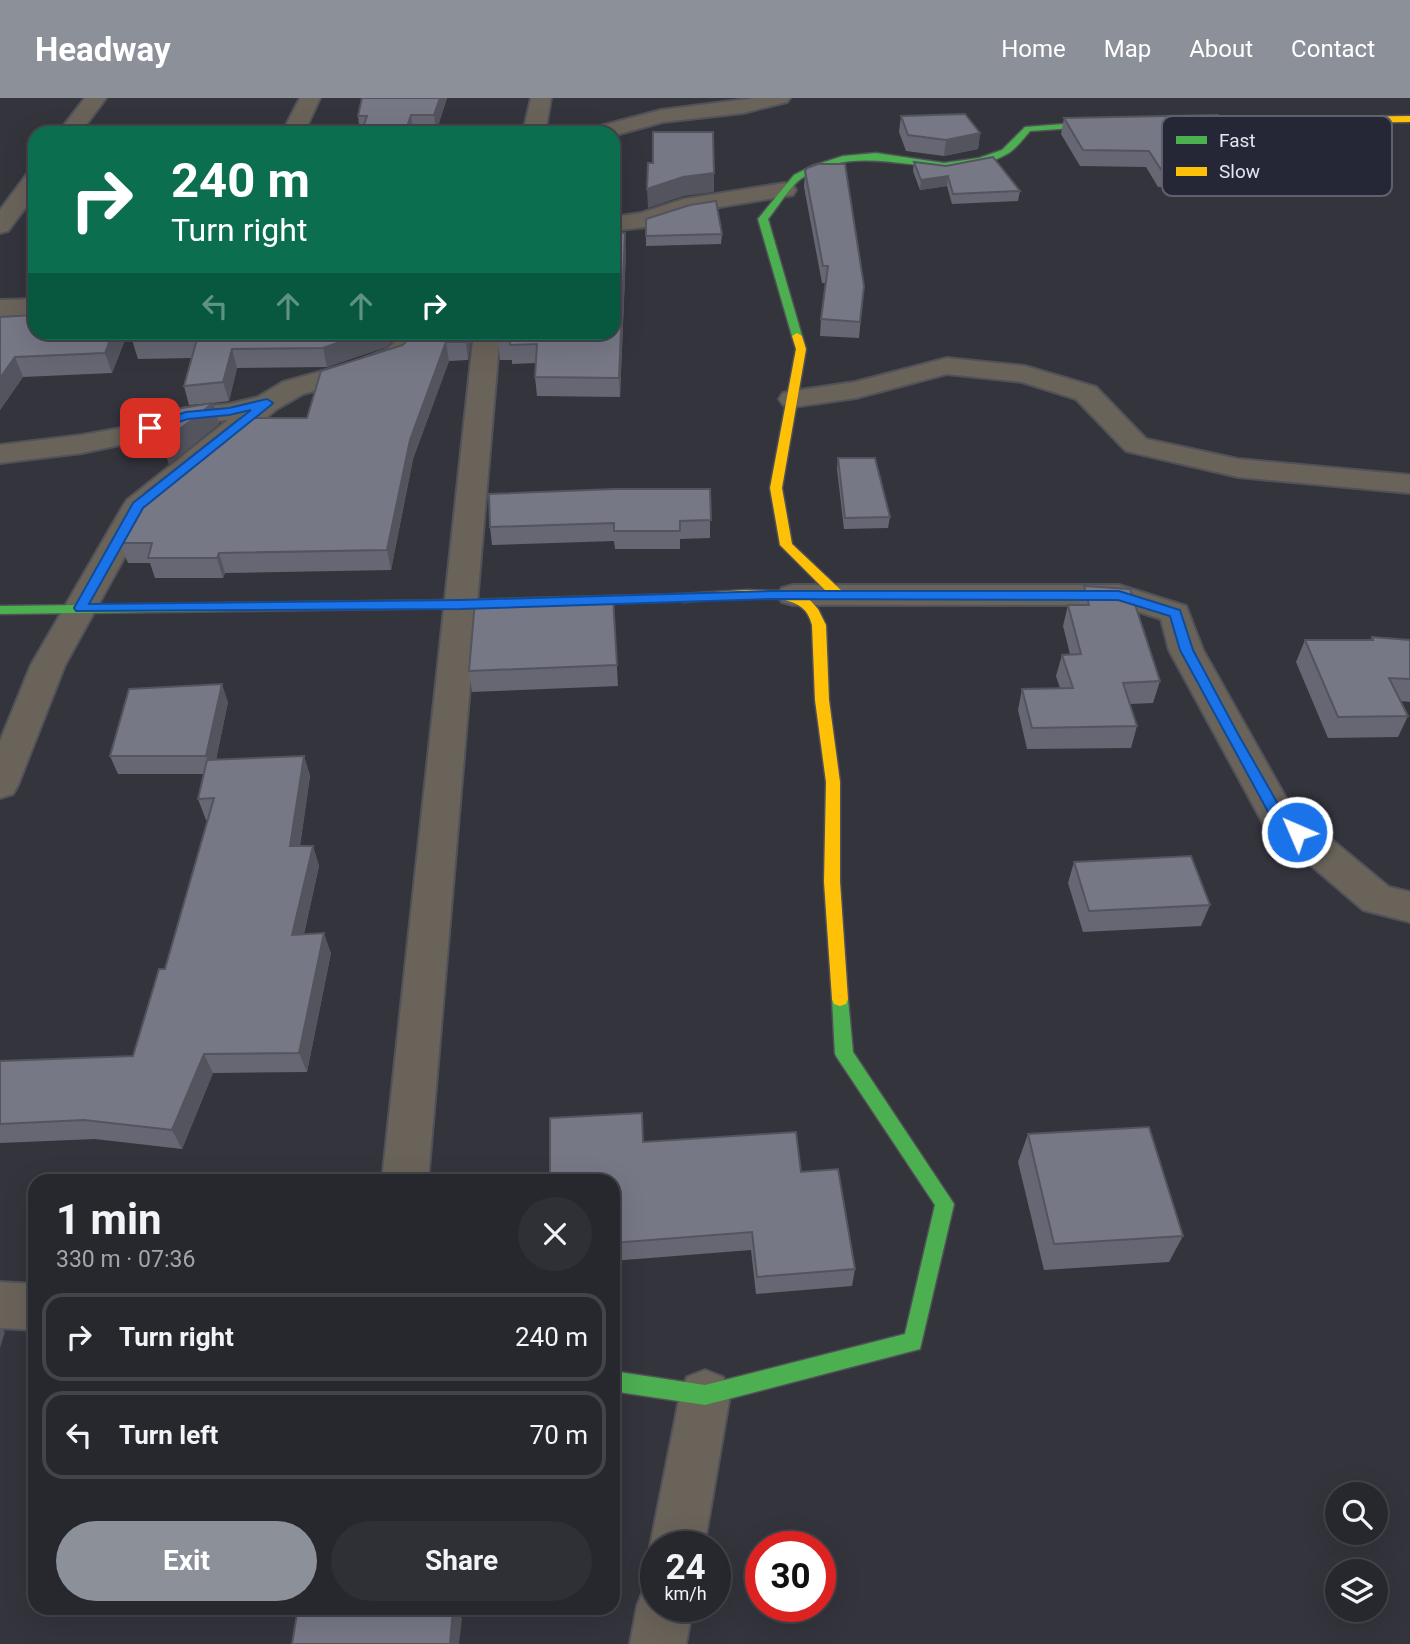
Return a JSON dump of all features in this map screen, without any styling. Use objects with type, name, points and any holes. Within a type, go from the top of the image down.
[{"type":"street","points":[[74,126],[96,98]]},
{"type":"street","points":[[296,126],[310,98]]},
{"type":"street","points":[[535,126],[541,98]]},
{"type":"street","points":[[620,128],[661,116],[743,107],[780,98]]},
{"type":"street","points":[[1392,119],[1410,119]]},
{"type":"street","points":[[1154,122],[1162,122]]},
{"type":"street","points":[[839,596],[786,545],[776,488],[801,349],[763,219],[797,177],[843,159],[876,156],[944,166],[981,160],[1005,152],[1028,129],[1129,123]]},
{"type":"street","points":[[0,226],[28,188]]},
{"type":"street","points":[[620,223],[645,220],[684,206],[785,190]]},
{"type":"street","points":[[0,308],[28,307]]},
{"type":"street","points":[[0,785],[48,665],[138,506],[267,403],[292,388],[360,369],[396,355],[413,340]]},
{"type":"street","points":[[406,1174],[486,340]]},
{"type":"street","points":[[793,399],[856,390],[947,366],[1025,374],[1086,393],[1136,445],[1238,468],[1410,484]]},
{"type":"street","points":[[0,454],[82,444],[133,434],[186,416],[229,412],[267,403]]},
{"type":"street","points":[[0,610],[461,604],[793,596],[1119,595],[1175,613],[1186,650],[1277,815],[1377,899],[1410,907]]},
{"type":"street","points":[[620,1382],[705,1395],[913,1342],[945,1203],[844,1054],[832,882],[832,782],[822,700],[819,625],[807,601],[793,596]]},
{"type":"street","points":[[0,1305],[28,1307]]},
{"type":"street","points":[[680,1531],[705,1395]]},
{"type":"street","points":[[659,1644],[663,1622]]},
{"type":"building","points":[[362,98],[440,98],[434,115],[411,115],[407,126],[363,126],[367,116],[358,116]]},
{"type":"building","points":[[965,114],[980,133],[946,140],[908,135],[901,116]]},
{"type":"building","points":[[1162,116],[1162,171],[1149,151],[1083,150],[1064,118]]},
{"type":"building","points":[[653,132],[713,132],[714,173],[683,177],[647,189],[648,163],[653,163]]},
{"type":"building","points":[[993,157],[1020,191],[953,194],[948,176],[921,180],[914,162],[946,166]]},
{"type":"building","points":[[818,164],[845,164],[864,286],[860,322],[821,319],[828,266],[823,266],[805,171]]},
{"type":"building","points":[[716,201],[722,234],[646,236],[646,219],[690,205]]},
{"type":"building","points":[[620,233],[625,233],[619,378],[535,377],[537,344],[510,345],[510,341],[498,341],[620,340]]},
{"type":"building","points":[[28,315],[28,340],[110,340],[105,353],[15,357],[0,378],[0,317]]},
{"type":"building","points":[[197,340],[346,340],[323,348],[232,349],[223,382],[184,386]]},
{"type":"building","points":[[408,340],[466,340],[446,342],[410,440],[387,550],[219,553],[217,558],[148,558],[152,543],[120,543],[145,493],[240,418],[307,418],[321,371],[403,345]]},
{"type":"building","points":[[213,403],[162,443],[167,430],[170,430],[176,409]]},
{"type":"building","points":[[838,458],[875,458],[890,517],[845,518]]},
{"type":"building","points":[[614,489],[710,489],[711,520],[680,521],[680,531],[614,531],[614,523],[490,527],[489,494]]},
{"type":"building","points":[[1084,586],[1130,589],[1160,681],[1123,683],[1137,726],[1032,728],[1022,689],[1073,688],[1062,655],[1081,654],[1068,605],[1089,605]]},
{"type":"building","points":[[613,597],[617,665],[469,671],[475,601],[546,598],[546,602]]},
{"type":"building","points":[[1372,637],[1410,640],[1410,679],[1389,678],[1408,716],[1338,717],[1305,640],[1373,640]]},
{"type":"building","points":[[222,684],[206,756],[110,756],[129,689]]},
{"type":"building","points":[[304,756],[290,846],[313,846],[292,935],[324,933],[299,1053],[204,1054],[172,1130],[84,1120],[0,1124],[0,1061],[133,1056],[159,969],[165,969],[214,798],[198,799],[207,760]]},
{"type":"building","points":[[1191,856],[1210,905],[1089,911],[1074,862]]},
{"type":"building","points":[[642,1113],[643,1142],[796,1132],[801,1172],[838,1169],[855,1269],[757,1277],[752,1232],[620,1242],[620,1174],[550,1174],[550,1118]]},
{"type":"building","points":[[1149,1127],[1183,1236],[1054,1244],[1028,1134]]},
{"type":"building","points":[[297,1615],[452,1615],[450,1644],[292,1644]]},
{"type":"traffic: fast","points":[[797,336],[763,219],[797,177],[843,159],[876,156],[944,166],[981,160],[1005,152],[1028,129],[1115,123]]},
{"type":"traffic: fast","points":[[0,610],[683,598]]},
{"type":"traffic: fast","points":[[620,1382],[705,1395],[913,1342],[945,1204],[844,1054],[840,999]]},
{"type":"traffic: slow","points":[[1392,119],[1410,119]]},
{"type":"traffic: slow","points":[[797,336],[801,349],[776,488],[786,545],[839,596]]},
{"type":"traffic: slow","points":[[683,598],[746,594],[793,597],[804,602],[818,622],[822,700],[833,782],[832,882],[840,999]]},
{"type":"route","points":[[150,428],[186,416],[229,412],[267,403],[138,506],[80,608],[321,607],[680,600],[772,595],[1119,595],[1175,613],[1186,650],[1230,734],[1277,815],[1297,832]]}]
